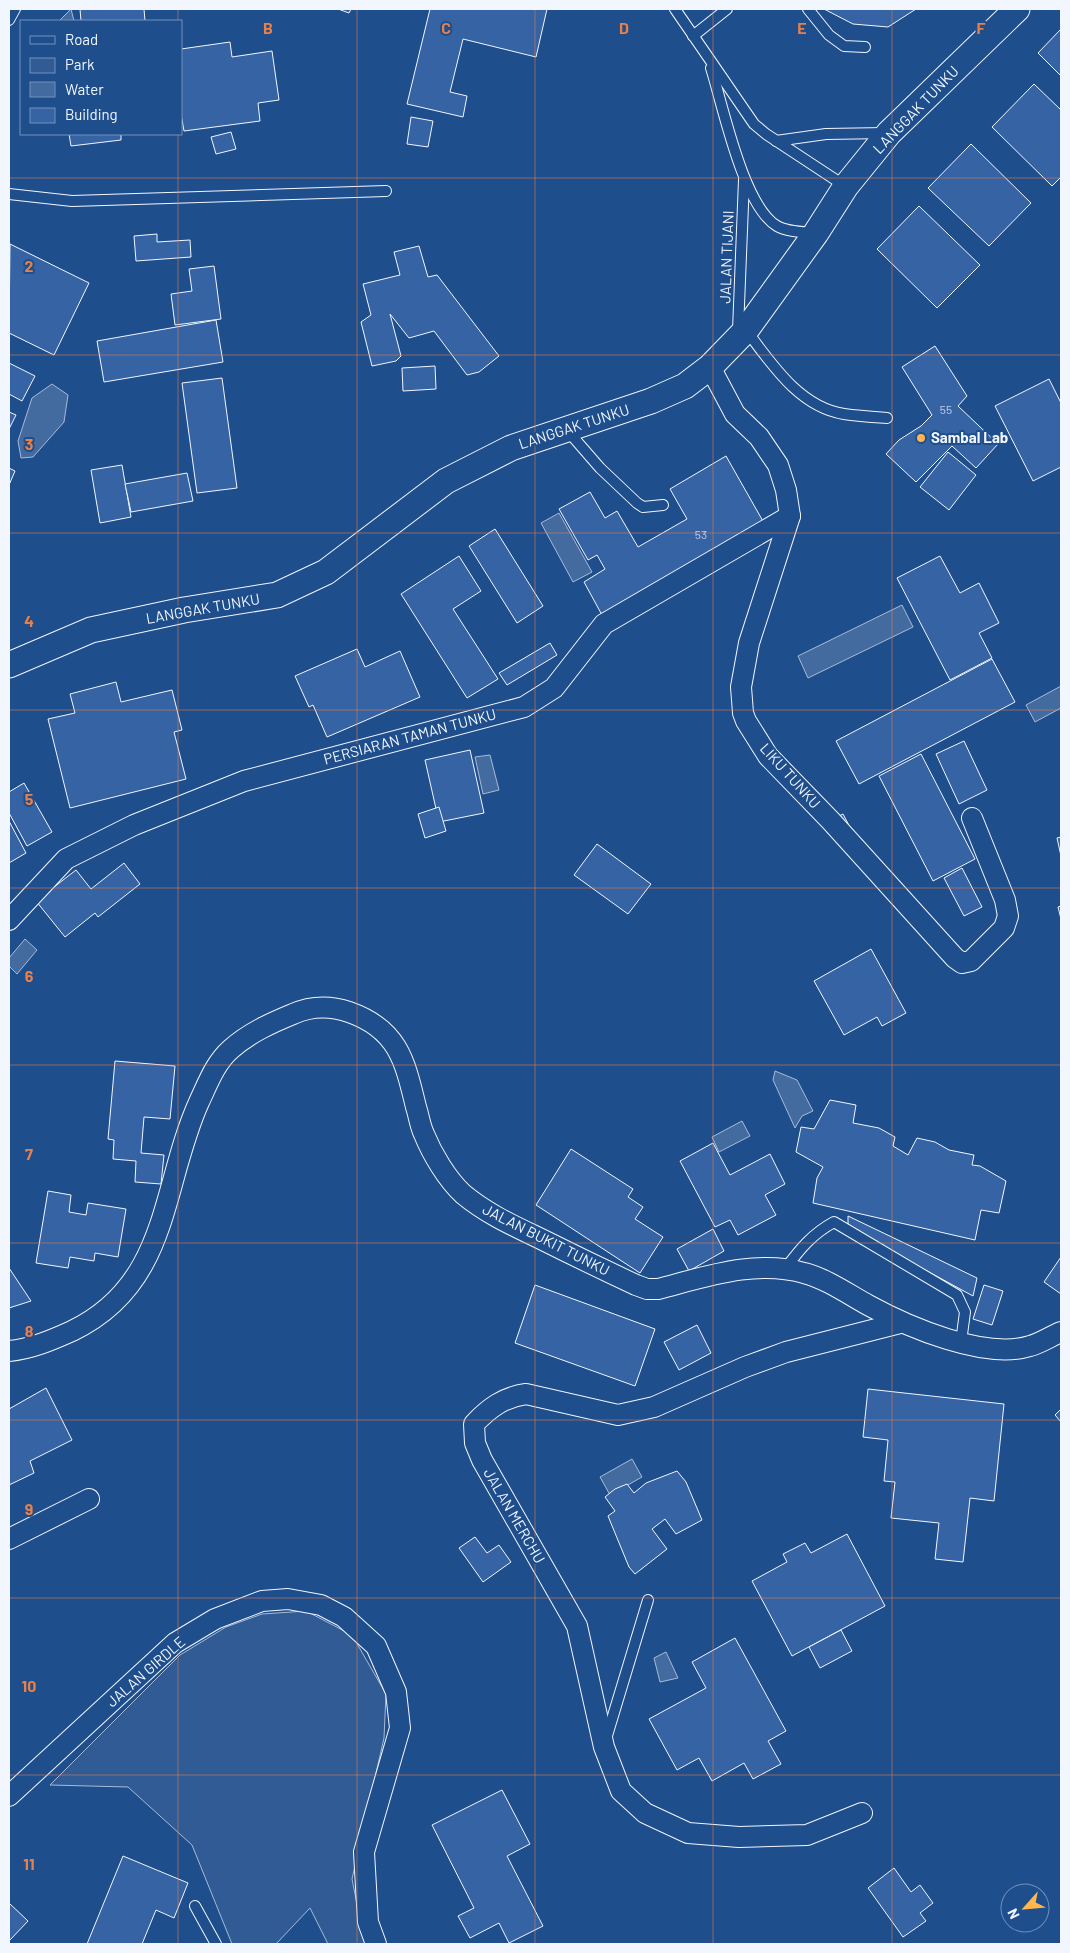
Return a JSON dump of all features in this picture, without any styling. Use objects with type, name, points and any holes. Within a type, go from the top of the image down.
[{"type":"street","name":"LANGGAK TUNKU","points":[[9,665],[91,630],[184,610],[277,595],[326,572],[446,481],[511,448],[666,395],[685,386],[710,367],[742,334],[816,233],[846,186],[889,133],[1017,9]]},
{"type":"street","name":"LIKU TUNKU","points":[[710,367],[735,414],[759,437],[778,465],[786,490],[790,516],[749,643],[741,687],[743,713],[746,722],[768,756],[831,821],[955,958],[962,963],[971,961],[1004,928],[1008,916],[1005,900],[972,818]]},
{"type":"street","name":"PERSIARAN TAMAN TUNKU","points":[[9,920],[66,859],[134,825],[244,781],[524,707],[554,688],[604,624],[790,516]]},
{"type":"street","name":"JALAN BUKIT TUNKU","points":[[9,1351],[54,1339],[92,1321],[118,1300],[141,1268],[160,1229],[191,1119],[213,1070],[230,1050],[253,1032],[298,1012],[323,1007],[342,1010],[362,1017],[392,1039],[407,1071],[423,1133],[442,1167],[461,1192],[490,1214],[647,1289],[658,1289],[733,1271],[759,1268],[785,1269],[823,1280],[900,1323],[980,1348],[1030,1346],[1061,1332]]},
{"type":"street","name":"JALAN MERCHU","points":[[862,1813],[807,1835],[740,1836],[688,1833],[645,1813],[621,1791],[604,1747],[577,1626],[482,1460],[475,1443],[474,1424],[487,1409],[515,1395],[526,1394],[618,1415],[639,1411],[654,1407],[745,1367],[786,1352],[900,1323]]},
{"type":"street","points":[[9,1539],[89,1499]]},
{"type":"street","name":"JALAN GIRDLE","points":[[9,1796],[175,1643],[215,1619],[262,1602],[288,1599],[321,1605],[344,1617],[376,1646],[396,1692],[400,1728],[364,1852],[368,1922],[376,1944]]},
{"type":"lane","points":[[9,20],[15,9]]},
{"type":"lane","name":"JALAN TIJANI","points":[[675,9],[754,124],[776,141],[846,186]]},
{"type":"lane","points":[[693,36],[727,9]]},
{"type":"lane","points":[[808,9],[829,35],[844,46],[865,48]]},
{"type":"lane","name":"JALAN TIJANI","points":[[709,60],[744,176],[762,211],[778,227],[816,233]]},
{"type":"lane","points":[[776,141],[826,134],[889,133]]},
{"type":"lane","name":"JALAN TIJANI","points":[[742,334],[744,176]]},
{"type":"lane","points":[[9,194],[72,201],[386,191]]},
{"type":"lane","points":[[742,334],[785,379],[817,405],[843,414],[887,418]]},
{"type":"lane","points":[[566,430],[600,468],[637,503],[643,507],[663,505]]},
{"type":"lane","points":[[785,1269],[803,1244],[820,1230],[834,1222],[957,1295],[965,1312],[962,1342]]},
{"type":"lane","points":[[604,1747],[648,1600]]},
{"type":"lane","points":[[195,1906],[216,1944]]},
{"type":"green space","points":[[306,1611],[352,1635],[386,1694],[384,1738],[352,1879],[365,1944],[328,1944],[310,1908],[276,1944],[232,1944],[192,1845],[128,1787],[50,1785],[180,1655],[226,1627],[262,1614]]},
{"type":"water","points":[[71,9],[74,20],[60,20]]},
{"type":"water","points":[[52,384],[68,395],[64,422],[33,457],[21,458],[18,441],[32,398]]},
{"type":"water","points":[[559,513],[592,572],[573,582],[541,523]]},
{"type":"water","points":[[902,605],[913,627],[808,678],[798,656]]},
{"type":"water","points":[[1061,686],[1061,708],[1035,722],[1026,705]]},
{"type":"water","points":[[490,755],[499,790],[483,794],[475,757]]},
{"type":"water","points":[[25,939],[37,950],[17,974],[9,966],[9,958]]},
{"type":"water","points":[[775,1071],[797,1080],[813,1111],[802,1116],[795,1128],[773,1080]]},
{"type":"water","points":[[742,1121],[750,1136],[719,1152],[712,1137]]},
{"type":"water","points":[[632,1459],[642,1477],[610,1495],[600,1477]]},
{"type":"water","points":[[666,1652],[678,1678],[660,1682],[654,1658]]},
{"type":"building","points":[[80,9],[144,9],[145,20],[81,20]]},
{"type":"building","points":[[338,9],[351,9],[349,13]]},
{"type":"building","points":[[430,9],[547,9],[536,57],[463,39],[450,92],[467,96],[463,117],[407,104]]},
{"type":"building","points":[[824,9],[916,9],[888,27],[853,24]]},
{"type":"building","points":[[1061,29],[1061,76],[1038,53]]},
{"type":"building","points":[[230,42],[232,57],[272,51],[279,100],[258,103],[260,121],[184,131],[182,120],[182,49]]},
{"type":"building","points":[[1034,84],[1061,110],[1061,177],[1052,186],[992,127]]},
{"type":"building","points":[[411,117],[433,121],[428,147],[407,144]]},
{"type":"building","points":[[231,132],[236,149],[216,154],[211,137]]},
{"type":"building","points":[[69,135],[121,135],[121,140],[71,146]]},
{"type":"building","points":[[971,144],[1031,203],[989,246],[928,188]]},
{"type":"building","points":[[919,206],[980,265],[937,308],[877,249]]},
{"type":"building","points":[[157,234],[157,242],[190,240],[191,257],[136,261],[134,236]]},
{"type":"building","points":[[10,244],[89,283],[54,355],[9,333]]},
{"type":"building","points":[[419,246],[428,277],[437,275],[499,356],[479,372],[467,375],[434,331],[409,338],[390,314],[401,356],[396,361],[372,366],[361,322],[371,315],[363,284],[400,275],[394,252]]},
{"type":"building","points":[[214,266],[221,319],[175,325],[171,294],[192,291],[189,269]]},
{"type":"building","points":[[216,320],[223,362],[104,382],[97,341]]},
{"type":"building","points":[[935,346],[967,396],[958,406],[998,444],[976,468],[952,446],[916,482],[886,454],[899,440],[921,426],[932,415],[902,367]]},
{"type":"building","points":[[9,363],[35,376],[22,401],[9,394]]},
{"type":"building","points":[[435,366],[436,389],[403,391],[402,368]]},
{"type":"building","points":[[222,378],[237,488],[197,493],[182,383]]},
{"type":"building","points":[[1049,379],[1061,403],[1061,467],[1033,481],[995,406]]},
{"type":"building","points":[[9,412],[16,415],[9,429]]},
{"type":"building","points":[[948,452],[976,475],[949,510],[920,487]]},
{"type":"building","points":[[726,456],[764,523],[602,615],[584,582],[605,569],[597,555],[588,560],[559,509],[590,492],[605,518],[617,511],[638,547],[687,519],[670,489]]},
{"type":"building","points":[[122,465],[131,517],[100,523],[91,470]]},
{"type":"building","points":[[9,468],[15,471],[9,485]]},
{"type":"building","points":[[187,473],[193,501],[131,512],[125,484]]},
{"type":"building","points":[[495,529],[543,606],[517,623],[469,546]]},
{"type":"building","points":[[459,556],[481,591],[453,609],[498,679],[467,698],[401,594]]},
{"type":"building","points":[[940,556],[960,593],[979,583],[999,623],[979,633],[992,658],[950,680],[897,578]]},
{"type":"building","points":[[550,643],[557,655],[507,685],[499,673]]},
{"type":"building","points":[[357,649],[365,667],[400,651],[420,697],[327,737],[313,705],[309,707],[295,676]]},
{"type":"building","points":[[992,659],[1015,702],[859,784],[836,741]]},
{"type":"building","points":[[116,682],[121,702],[172,690],[182,730],[174,732],[186,779],[70,808],[48,719],[75,713],[70,694]]},
{"type":"building","points":[[964,741],[987,790],[959,804],[936,754]]},
{"type":"building","points":[[470,750],[484,813],[439,822],[425,760]]},
{"type":"building","points":[[921,754],[975,859],[933,881],[879,776]]},
{"type":"building","points":[[24,783],[52,832],[27,846],[9,813],[9,792]]},
{"type":"building","points":[[439,807],[446,831],[425,838],[418,814]]},
{"type":"building","points":[[843,814],[853,833],[835,818]]},
{"type":"building","points":[[9,821],[26,853],[9,863]]},
{"type":"building","points":[[1061,837],[1061,856],[1057,838]]},
{"type":"building","points":[[597,844],[651,884],[628,914],[574,875]]},
{"type":"building","points":[[124,863],[140,884],[98,917],[95,913],[65,937],[36,901],[76,870],[91,889]]},
{"type":"building","points":[[962,868],[982,907],[964,916],[944,878]]},
{"type":"building","points":[[1061,906],[1061,919],[1058,907]]},
{"type":"building","points":[[871,949],[906,1013],[882,1026],[877,1017],[844,1035],[814,981]]},
{"type":"building","points":[[115,1061],[175,1066],[170,1119],[144,1117],[141,1153],[164,1155],[161,1184],[135,1182],[136,1161],[113,1159],[114,1140],[108,1139]]},
{"type":"building","points":[[830,1100],[856,1105],[853,1123],[879,1128],[895,1137],[893,1146],[908,1155],[917,1138],[935,1142],[949,1150],[974,1155],[972,1165],[980,1166],[1006,1181],[999,1213],[981,1210],[975,1240],[813,1203],[817,1178],[823,1167],[796,1152],[801,1127],[814,1129]]},
{"type":"building","points":[[713,1143],[730,1175],[770,1154],[785,1184],[765,1195],[776,1215],[738,1235],[730,1220],[715,1227],[680,1161]]},
{"type":"building","points":[[571,1149],[633,1189],[628,1197],[643,1207],[635,1219],[663,1237],[640,1273],[536,1205]]},
{"type":"building","points":[[48,1191],[71,1195],[69,1212],[86,1215],[88,1203],[126,1209],[118,1257],[95,1253],[94,1261],[70,1257],[68,1268],[36,1263]]},
{"type":"building","points":[[848,1216],[977,1278],[973,1296],[848,1228]]},
{"type":"building","points":[[713,1229],[724,1251],[689,1271],[677,1249]]},
{"type":"building","points":[[1061,1257],[1061,1294],[1044,1282]]},
{"type":"building","points":[[9,1268],[31,1301],[9,1308]]},
{"type":"building","points":[[535,1285],[655,1329],[635,1386],[515,1343]]},
{"type":"building","points":[[984,1285],[1003,1291],[992,1325],[973,1319]]},
{"type":"building","points":[[697,1325],[711,1353],[679,1370],[664,1342]]},
{"type":"building","points":[[46,1388],[72,1440],[30,1461],[34,1473],[9,1485],[9,1409]]},
{"type":"building","points":[[868,1389],[1004,1404],[994,1501],[970,1498],[963,1562],[935,1559],[939,1523],[891,1518],[895,1482],[884,1481],[888,1440],[863,1437]]},
{"type":"building","points":[[1061,1409],[1061,1422],[1055,1415]]},
{"type":"building","points":[[677,1471],[686,1482],[702,1520],[676,1534],[665,1519],[652,1529],[667,1549],[635,1574],[629,1567],[608,1516],[615,1511],[605,1497],[615,1489],[627,1484],[634,1493],[646,1483]]},
{"type":"building","points":[[847,1534],[885,1606],[792,1656],[752,1581],[787,1562],[783,1554],[805,1543],[811,1553]]},
{"type":"building","points":[[475,1537],[487,1553],[499,1545],[511,1562],[483,1582],[459,1548]]},
{"type":"building","points":[[841,1630],[852,1651],[820,1668],[809,1647]]},
{"type":"building","points":[[735,1638],[786,1731],[768,1741],[781,1764],[753,1779],[744,1763],[712,1781],[699,1758],[677,1770],[649,1719],[706,1688],[692,1662]]},
{"type":"building","points":[[502,1790],[530,1844],[507,1856],[543,1926],[509,1943],[499,1923],[470,1938],[458,1916],[474,1908],[432,1825]]},
{"type":"building","points":[[123,1856],[188,1883],[174,1918],[156,1910],[142,1944],[87,1944]]},
{"type":"building","points":[[894,1868],[911,1892],[920,1885],[933,1903],[920,1913],[926,1921],[903,1937],[868,1888]]},
{"type":"building","points":[[9,1903],[28,1921],[9,1941]]},
{"type":"place","name":"Sambal Lab","points":[[921,438]]}]
